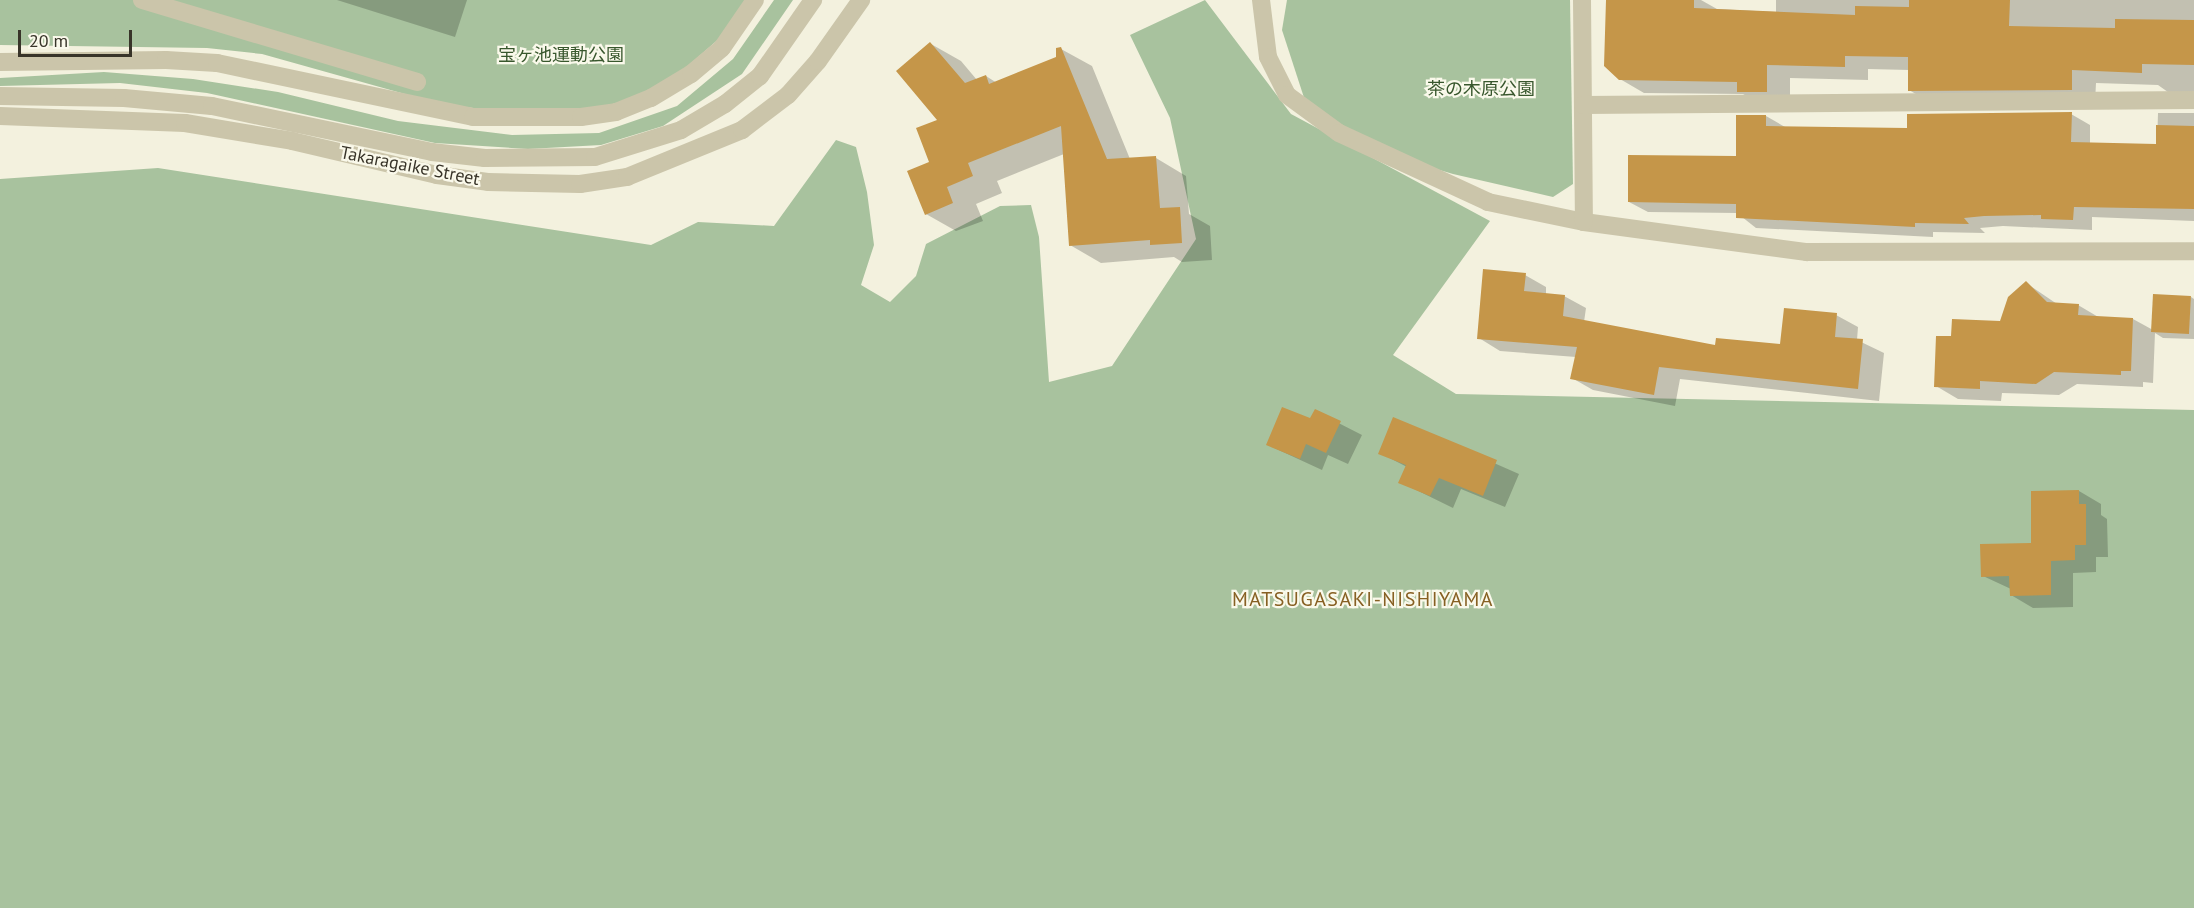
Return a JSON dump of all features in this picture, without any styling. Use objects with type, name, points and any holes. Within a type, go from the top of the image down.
[{"type":"street","points":[[142,0],[417,82]]},
{"type":"street","points":[[0,62],[166,60],[217,63],[473,117],[581,117],[616,112],[642,102],[691,74],[722,48],[755,0]]},
{"type":"street","name":"Takaragaike Street","points":[[0,96],[124,98],[212,106],[432,152],[485,158],[595,157],[681,130],[725,104],[760,76],[813,0]]},
{"type":"street","name":"Takaragaike Street","points":[[0,116],[185,123],[292,141],[437,175],[488,182],[580,184],[646,171],[742,130],[795,87],[818,62],[861,0]]},
{"type":"street","points":[[1261,0],[1268,57],[1287,95],[1339,133],[1488,202],[1584,222],[1807,252],[2194,251]]},
{"type":"street","points":[[1582,0],[1584,222]]},
{"type":"street","points":[[1582,105],[2194,100]]},
{"type":"green space","name":"宝ヶ池運動公園","points":[[0,0],[747,0],[729,30],[674,78],[628,101],[582,110],[512,112],[444,105],[262,54],[207,48],[0,45]]},
{"type":"green space","points":[[774,0],[793,0],[742,74],[663,126],[601,145],[528,149],[435,143],[207,93],[120,83],[0,86],[0,78],[104,72],[193,79],[278,92],[398,121],[512,135],[599,133],[677,106],[733,59]]},
{"type":"green space","points":[[1205,0],[1291,114],[1490,221],[1393,355],[1456,394],[2194,410],[2194,908],[0,908],[0,179],[158,168],[651,245],[698,222],[774,226],[836,140],[856,147],[867,192],[874,245],[861,285],[890,302],[916,276],[926,244],[1000,206],[1031,205],[1039,237],[1049,382],[1112,366],[1196,239],[1170,118],[1130,35]]},
{"type":"green space","name":"茶の木原公園","points":[[1287,0],[1570,0],[1573,184],[1553,197],[1453,174],[1409,161],[1309,113],[1282,30]]},
{"type":"building","points":[[1606,0],[1694,0],[1694,8],[1855,15],[1855,6],[1909,7],[1909,0],[2010,0],[2009,26],[2115,28],[2115,19],[2194,20],[2194,65],[2142,64],[2142,73],[2072,70],[2072,90],[1908,91],[1908,57],[1845,56],[1845,67],[1767,65],[1767,92],[1737,92],[1737,82],[1619,80],[1604,66]]},
{"type":"building","points":[[930,42],[965,83],[986,75],[989,84],[1056,57],[1056,48],[1061,47],[1107,159],[1156,156],[1160,208],[1180,207],[1182,243],[1150,245],[1150,240],[1069,246],[1061,126],[968,163],[973,176],[947,187],[953,203],[925,215],[907,171],[929,162],[916,128],[937,120],[896,71]]},
{"type":"building","points":[[2072,112],[2071,142],[2156,144],[2156,125],[2194,126],[2194,209],[2074,207],[2073,220],[2041,219],[2041,215],[1984,216],[1964,218],[1969,224],[1915,223],[1915,227],[1736,218],[1736,204],[1628,202],[1628,155],[1736,156],[1736,115],[1766,115],[1766,126],[1907,128],[1907,114]]},
{"type":"building","points":[[1483,269],[1526,273],[1524,291],[1565,295],[1563,316],[1715,345],[1716,338],[1780,344],[1784,308],[1837,313],[1835,337],[1863,339],[1858,389],[1659,367],[1654,395],[1570,379],[1577,347],[1477,339]]},
{"type":"building","points":[[2026,281],[2047,302],[2079,304],[2078,315],[2133,318],[2131,371],[2121,371],[2121,375],[2054,372],[2036,384],[1980,381],[1980,389],[1934,387],[1936,336],[1951,336],[1952,319],[2000,321],[2008,297]]},
{"type":"building","points":[[2153,294],[2191,296],[2189,334],[2151,332]]},
{"type":"building","points":[[1282,407],[1310,418],[1315,409],[1341,421],[1326,453],[1306,444],[1300,459],[1266,445]]},
{"type":"building","points":[[1393,417],[1497,460],[1483,496],[1439,478],[1430,496],[1398,483],[1406,465],[1378,454]]},
{"type":"building","points":[[2079,490],[2079,504],[2086,504],[2086,545],[2075,545],[2075,560],[2051,561],[2051,595],[2010,596],[2009,576],[1981,577],[1980,544],[2031,543],[2031,491]]},
{"type":"district","name":"MATSUGASAKI-NISHIYAMA","points":[[1363,599]]}]
